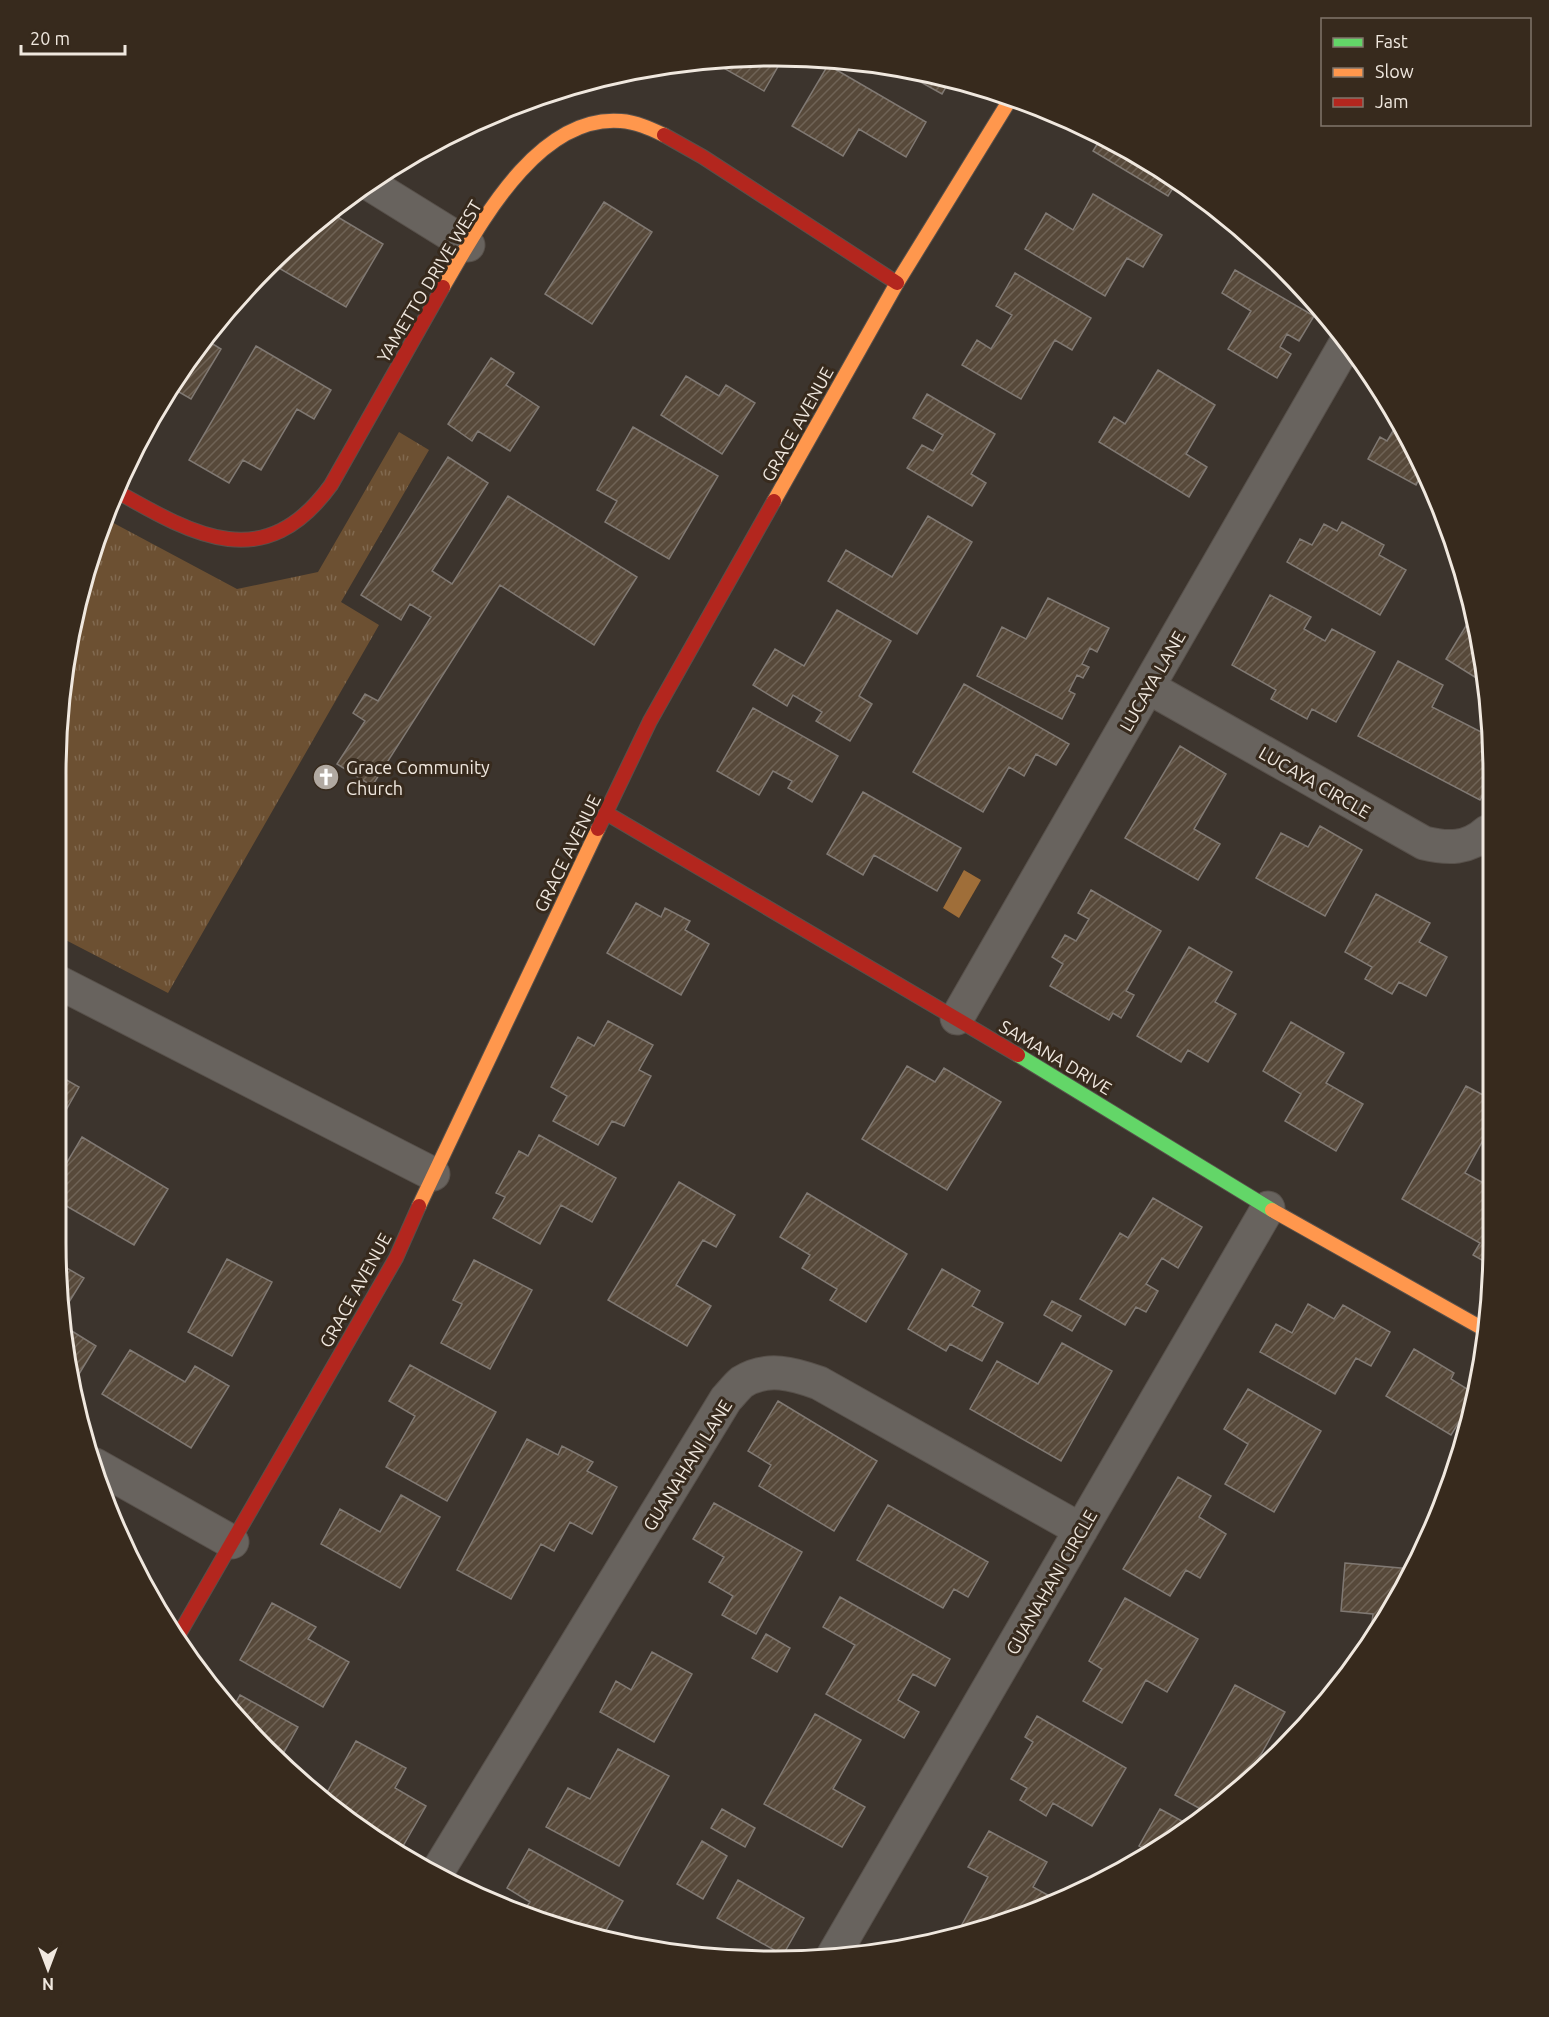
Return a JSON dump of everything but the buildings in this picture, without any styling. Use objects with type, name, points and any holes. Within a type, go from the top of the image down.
[{"type":"street","name":"GRACE AVENUE","points":[[181,1630],[396,1258],[650,721],[897,283],[1006,106]]},
{"type":"street","name":"YAMETTO DRIVE WEST","points":[[124,495],[185,528],[217,539],[244,541],[267,537],[292,526],[311,511],[331,485],[468,245],[507,189],[525,166],[542,150],[559,138],[594,123],[633,123],[651,129],[695,153],[897,283]]},
{"type":"street","points":[[376,188],[468,245]]},
{"type":"street","name":"LUCAYA LANE","points":[[957,1018],[1342,350]]},
{"type":"street","name":"LUCAYA CIRCLE","points":[[1148,687],[1424,843],[1448,848],[1458,847],[1483,835]]},
{"type":"street","name":"SAMANA DRIVE","points":[[606,813],[957,1018],[1268,1208],[1478,1326]]},
{"type":"street","points":[[66,986],[434,1174]]},
{"type":"street","name":"GUANAHANI CIRCLE","points":[[838,1948],[1268,1208]]},
{"type":"street","name":"GUANAHANI LANE","points":[[440,1867],[726,1399],[742,1382],[765,1372],[792,1374],[819,1383],[1081,1530]]},
{"type":"street","points":[[104,1470],[232,1542]]},
{"type":"green space","points":[[399,432],[429,450],[341,602],[379,625],[168,993],[66,940],[66,774],[72,682],[90,591],[104,547],[113,523],[237,589],[318,572]]},
{"type":"shaded area","points":[[964,870],[981,880],[959,918],[943,908]]},
{"type":"traffic: fast","points":[[1018,1055],[1272,1210]]},
{"type":"traffic: slow","points":[[774,501],[897,283],[1006,106]]},
{"type":"traffic: slow","points":[[443,287],[474,234],[514,178],[537,154],[563,135],[591,124],[621,121],[638,124],[664,135]]},
{"type":"traffic: slow","points":[[419,1206],[598,829]]},
{"type":"traffic: slow","points":[[1272,1210],[1478,1326]]},
{"type":"traffic: jam","points":[[664,135],[703,157],[897,283]]},
{"type":"traffic: jam","points":[[124,495],[174,522],[201,533],[228,539],[255,539],[281,531],[306,513],[331,485],[443,287]]},
{"type":"traffic: jam","points":[[598,829],[650,721],[774,501]]},
{"type":"traffic: jam","points":[[606,813],[1018,1055]]},
{"type":"traffic: jam","points":[[181,1630],[396,1258],[419,1206]]},
{"type":"place","name":"Grace Community Church","points":[[326,777]]}]
